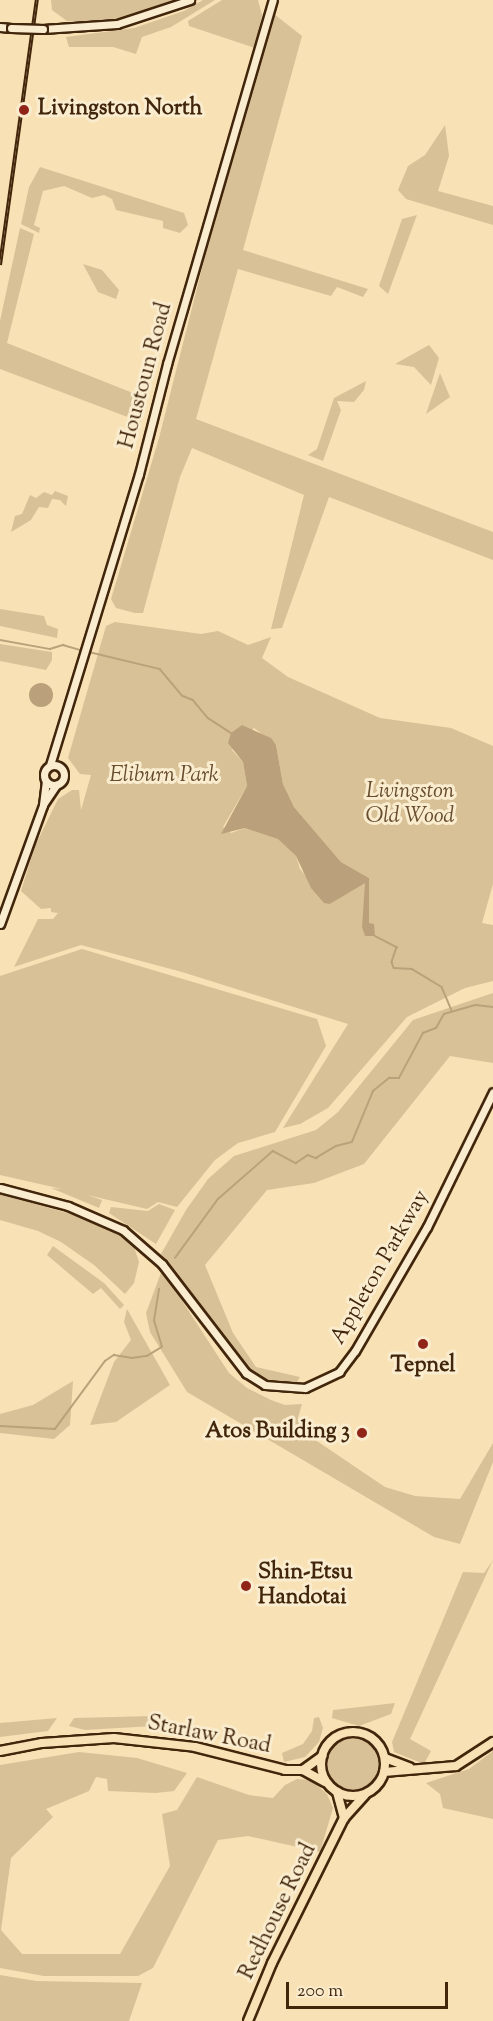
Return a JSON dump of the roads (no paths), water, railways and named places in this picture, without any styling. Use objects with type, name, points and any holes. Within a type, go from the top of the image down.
[{"type":"main road","points":[[355,1732],[373,1738],[385,1758],[384,1772],[365,1795],[338,1792],[303,1770],[322,1756],[337,1736],[355,1732]]},
{"type":"main road","name":"Starlaw Road","points":[[0,1751],[82,1740],[148,1740],[195,1747],[285,1770],[303,1770]]},
{"type":"main road","points":[[384,1772],[456,1766],[493,1742]]},
{"type":"main road","points":[[322,1756],[322,1773],[328,1784]]},
{"type":"main road","points":[[385,1758],[417,1769]]},
{"type":"main road","points":[[338,1792],[344,1818]]},
{"type":"main road","name":"Redhouse Road","points":[[248,2021],[272,1962],[344,1818],[365,1795]]},
{"type":"street","points":[[0,27],[43,29],[117,24],[190,0]]},
{"type":"street","name":"Houstoun Road","points":[[266,0],[268,15]]},
{"type":"street","name":"Houstoun Road","points":[[54,766],[273,0]]},
{"type":"street","name":"Houstoun Road","points":[[0,924],[43,805],[46,782],[44,771],[54,766]]},
{"type":"street","name":"Houstoun Road","points":[[43,805],[64,776],[54,766]]},
{"type":"street","points":[[46,782],[56,785]]},
{"type":"street","name":"Appleton Parkway","points":[[0,1188],[101,1218],[162,1264],[231,1358],[252,1377],[265,1385],[286,1389],[305,1388],[323,1382],[349,1360],[388,1298],[493,1092]]},
{"type":"waterway","points":[[0,640],[50,649],[63,645],[81,650]]},
{"type":"waterway","points":[[89,652],[160,669],[183,696],[193,700],[208,718],[231,733]]},
{"type":"waterway","points":[[375,936],[397,947],[392,962],[394,968],[412,969],[442,987],[452,1010]]},
{"type":"waterway","points":[[175,1258],[218,1199],[273,1151],[296,1163],[308,1155],[316,1158],[336,1146],[352,1142],[373,1091],[389,1078],[399,1078],[423,1033],[436,1028],[444,1014],[476,1005],[493,1007]]},
{"type":"waterway","points":[[0,1426],[55,1429],[105,1361],[114,1355],[132,1358],[147,1356],[162,1347],[154,1321],[159,1289]]},
{"type":"railway","points":[[0,265],[37,0]]},
{"type":"place","name":"Livingston North","points":[[24,110]]},
{"type":"place","name":"Tepnel","points":[[423,1344]]},
{"type":"place","name":"Atos Building 3","points":[[362,1433]]},
{"type":"place","name":"Shin-Etsu Handotai","points":[[246,1586]]},
{"type":"park label","name":"Eliburn Park","points":[[164,777]]},
{"type":"park label","name":"Livingston Old Wood","points":[[410,804]]}]
